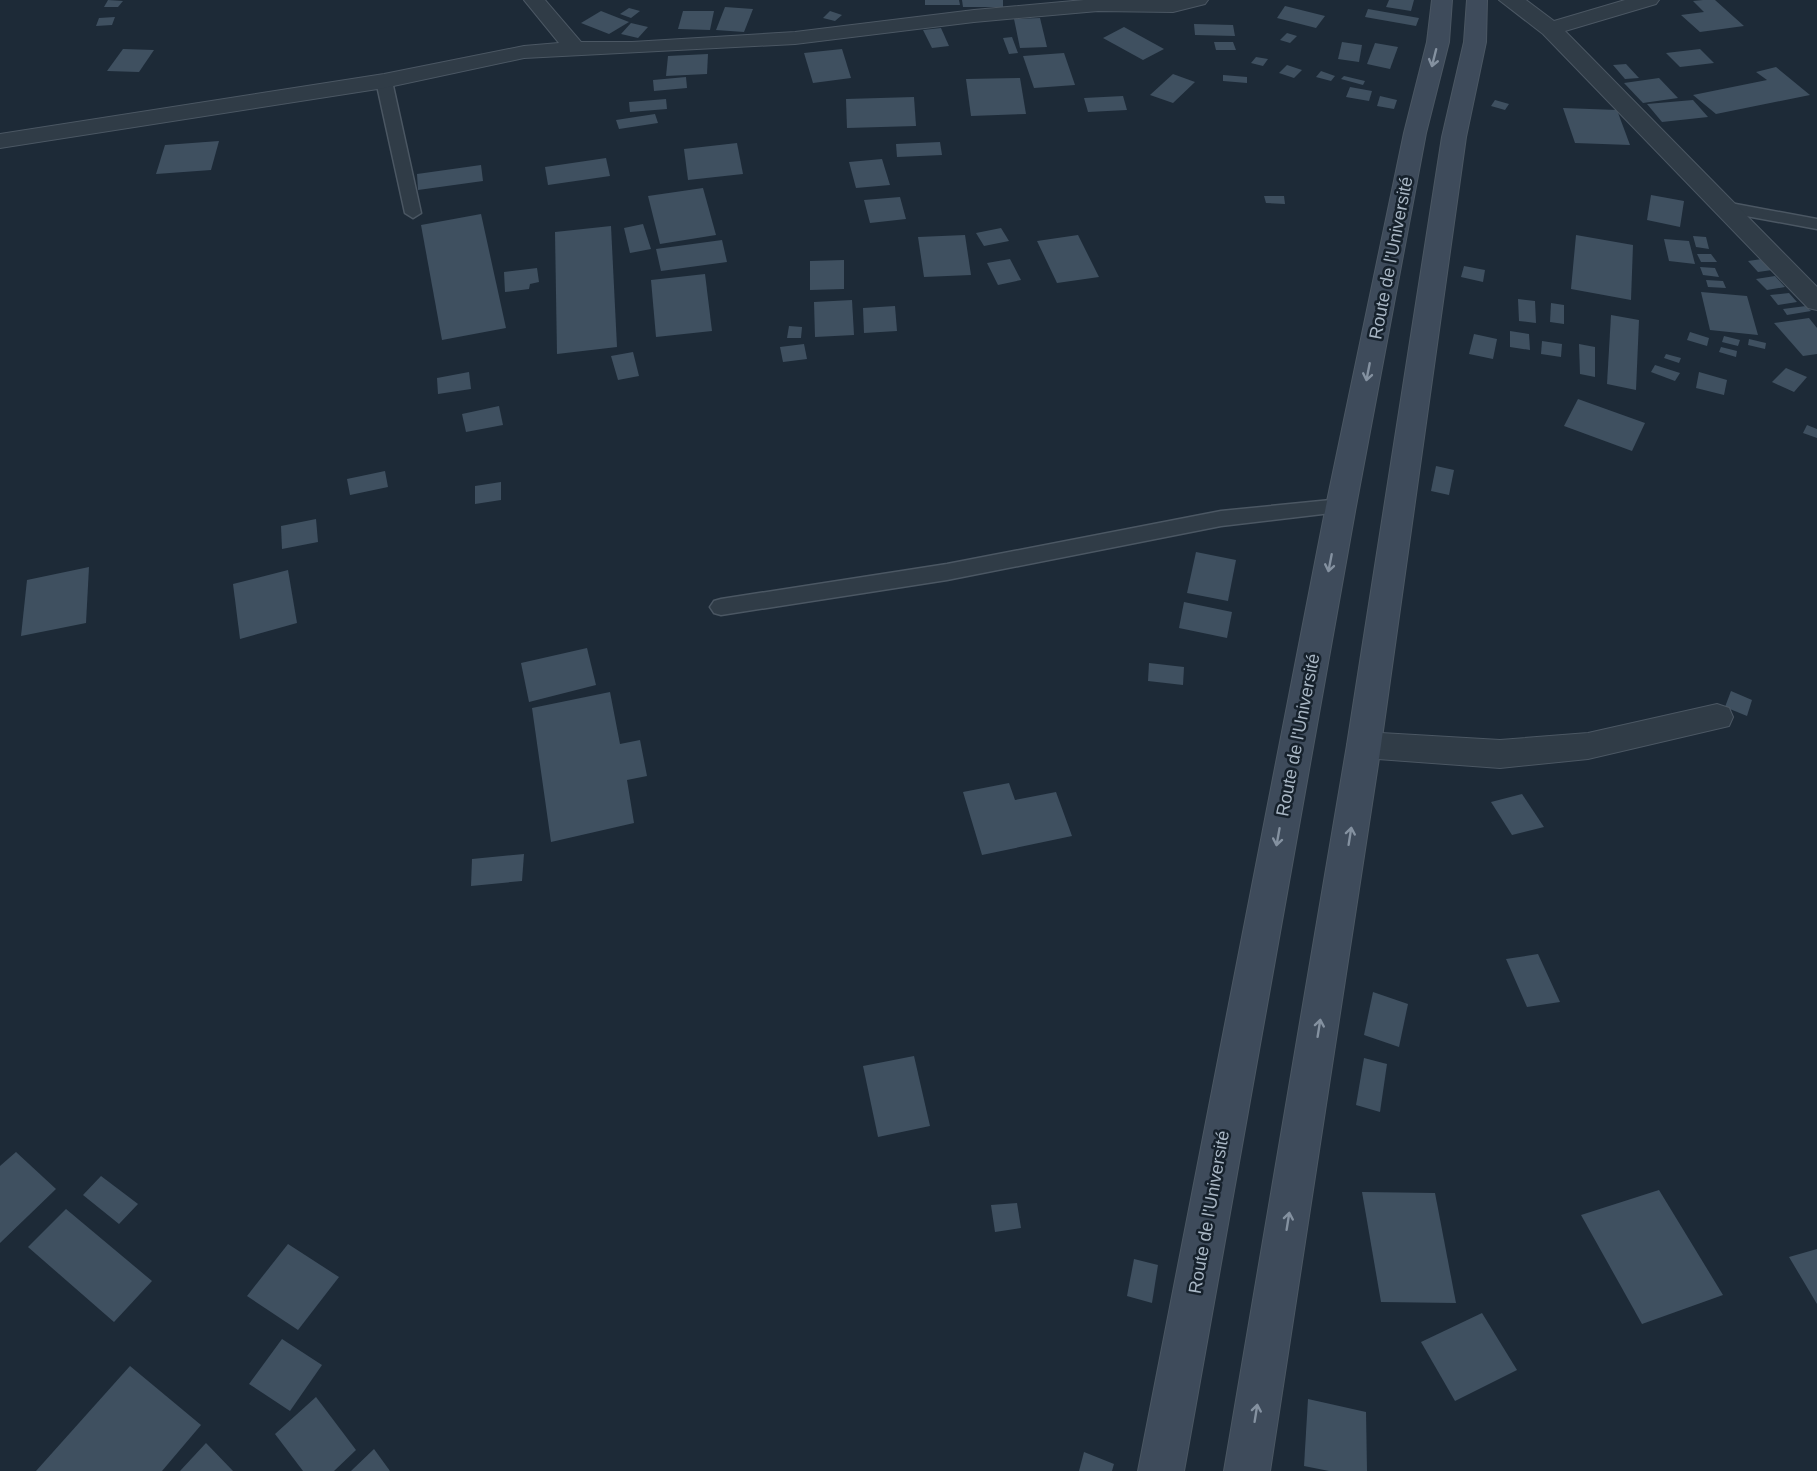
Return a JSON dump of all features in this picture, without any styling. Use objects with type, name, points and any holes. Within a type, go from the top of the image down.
[{"type":"main road","name":"Route de l'Université","points":[[1161,1471],[1341,506],[1415,133],[1438,42],[1442,0]]},
{"type":"main road","points":[[1247,1471],[1364,745],[1454,137],[1475,42],[1477,0]]},
{"type":"main road","points":[[1415,133],[1454,137]]},
{"type":"street","points":[[534,0],[575,48]]},
{"type":"street","points":[[0,141],[384,81],[524,52],[783,39],[985,15],[1098,5],[1173,6],[1198,0]]},
{"type":"street","points":[[1509,0],[1520,5],[1551,29],[1817,302]]},
{"type":"street","points":[[1551,29],[1649,0]]},
{"type":"street","points":[[1364,745],[1500,754],[1588,746],[1717,717]]},
{"type":"lane","points":[[384,81],[413,213]]},
{"type":"lane","points":[[1725,207],[1817,224]]},
{"type":"lane","points":[[721,607],[1019,559],[1188,524],[1307,507],[1341,506]]},
{"type":"building","points":[[108,0],[123,1],[118,7],[104,7]]},
{"type":"building","points":[[925,0],[959,0],[960,5],[925,5]]},
{"type":"building","points":[[962,0],[1003,0],[1003,7],[963,7]]},
{"type":"building","points":[[1389,0],[1414,0],[1411,11],[1386,7]]},
{"type":"building","points":[[1715,0],[1744,26],[1700,32],[1681,15],[1704,12],[1693,1]]},
{"type":"building","points":[[1285,6],[1325,16],[1316,28],[1277,18]]},
{"type":"building","points":[[725,7],[753,9],[744,32],[716,30]]},
{"type":"building","points":[[629,8],[640,11],[631,18],[620,14]]},
{"type":"building","points":[[1368,9],[1419,18],[1416,26],[1365,17]]},
{"type":"building","points":[[601,11],[629,22],[609,34],[581,23]]},
{"type":"building","points":[[683,11],[714,11],[710,30],[678,29]]},
{"type":"building","points":[[830,11],[842,15],[835,21],[823,18]]},
{"type":"building","points":[[115,17],[112,25],[96,26],[99,18]]},
{"type":"building","points":[[1040,18],[1047,47],[1020,48],[1014,19]]},
{"type":"building","points":[[631,23],[648,27],[638,38],[621,34]]},
{"type":"building","points":[[1194,24],[1233,25],[1235,36],[1195,35]]},
{"type":"building","points":[[1124,27],[1164,49],[1143,60],[1103,38]]},
{"type":"building","points":[[941,28],[949,46],[932,48],[923,30]]},
{"type":"building","points":[[1287,33],[1297,36],[1290,43],[1280,40]]},
{"type":"building","points":[[1012,37],[1018,53],[1009,54],[1003,38]]},
{"type":"building","points":[[1214,42],[1233,42],[1236,50],[1216,50]]},
{"type":"building","points":[[1342,42],[1362,45],[1359,62],[1338,59]]},
{"type":"building","points":[[1375,43],[1398,47],[1390,69],[1367,64]]},
{"type":"building","points":[[123,49],[154,50],[139,72],[107,71]]},
{"type":"building","points":[[842,49],[851,78],[813,83],[804,53]]},
{"type":"building","points":[[1700,49],[1714,63],[1680,67],[1666,53]]},
{"type":"building","points":[[1064,53],[1075,85],[1034,88],[1023,56]]},
{"type":"building","points":[[708,54],[707,74],[666,76],[668,56]]},
{"type":"building","points":[[1256,57],[1268,59],[1263,66],[1251,63]]},
{"type":"building","points":[[1626,64],[1639,78],[1625,79],[1613,65]]},
{"type":"building","points":[[1287,65],[1302,70],[1294,78],[1279,73]]},
{"type":"building","points":[[1776,67],[1810,95],[1716,114],[1693,95],[1767,80],[1756,72]]},
{"type":"building","points":[[1321,71],[1335,76],[1331,81],[1316,77]]},
{"type":"building","points":[[1173,74],[1195,82],[1173,103],[1150,95]]},
{"type":"building","points":[[1223,75],[1247,77],[1247,83],[1223,81]]},
{"type":"building","points":[[1344,76],[1365,81],[1363,85],[1341,79]]},
{"type":"building","points":[[686,77],[687,88],[654,91],[653,80]]},
{"type":"building","points":[[1020,78],[1026,114],[971,116],[966,79]]},
{"type":"building","points":[[1659,78],[1678,98],[1643,103],[1624,83]]},
{"type":"building","points":[[1350,87],[1372,91],[1369,101],[1346,97]]},
{"type":"building","points":[[1123,96],[1127,110],[1088,112],[1084,98]]},
{"type":"building","points":[[1380,96],[1397,100],[1394,109],[1377,106]]},
{"type":"building","points":[[914,97],[916,126],[847,128],[846,99]]},
{"type":"building","points":[[666,99],[667,109],[630,112],[629,102]]},
{"type":"building","points":[[1495,100],[1509,104],[1505,110],[1491,106]]},
{"type":"building","points":[[1693,100],[1708,117],[1662,122],[1647,104]]},
{"type":"building","points":[[1563,108],[1617,110],[1630,145],[1575,143]]},
{"type":"building","points":[[655,114],[658,123],[619,129],[616,120]]},
{"type":"building","points":[[219,141],[211,170],[156,174],[165,145]]},
{"type":"building","points":[[940,142],[942,155],[897,157],[896,144]]},
{"type":"building","points":[[737,143],[743,174],[688,180],[684,149]]},
{"type":"building","points":[[606,158],[610,176],[548,185],[545,167]]},
{"type":"building","points":[[882,159],[890,185],[856,188],[849,162]]},
{"type":"building","points":[[481,165],[483,181],[418,190],[417,174]]},
{"type":"building","points":[[703,188],[716,235],[660,244],[648,196]]},
{"type":"building","points":[[1651,195],[1684,201],[1680,227],[1647,220]]},
{"type":"building","points":[[1264,196],[1284,196],[1285,204],[1266,203]]},
{"type":"building","points":[[900,197],[906,219],[870,223],[864,200]]},
{"type":"building","points":[[481,214],[506,328],[442,340],[421,225]]},
{"type":"building","points":[[643,224],[651,249],[630,253],[624,228]]},
{"type":"building","points":[[611,226],[617,347],[557,354],[555,232]]},
{"type":"building","points":[[1001,228],[1009,241],[984,246],[976,233]]},
{"type":"building","points":[[965,235],[971,275],[924,277],[918,237]]},
{"type":"building","points":[[1078,235],[1099,277],[1057,283],[1037,241]]},
{"type":"building","points":[[1576,235],[1633,245],[1631,300],[1571,289]]},
{"type":"building","points":[[1693,236],[1706,237],[1709,249],[1696,247]]},
{"type":"building","points":[[1664,239],[1689,241],[1695,264],[1669,261]]},
{"type":"building","points":[[722,240],[727,262],[661,271],[656,249]]},
{"type":"building","points":[[1697,254],[1711,254],[1717,262],[1701,262]]},
{"type":"building","points":[[1010,259],[1021,280],[998,285],[987,263]]},
{"type":"building","points":[[1762,259],[1772,270],[1758,272],[1748,261]]},
{"type":"building","points":[[844,260],[844,289],[810,290],[810,261]]},
{"type":"building","points":[[1464,266],[1485,270],[1483,282],[1461,277]]},
{"type":"building","points":[[1700,267],[1715,268],[1719,277],[1703,275]]},
{"type":"building","points":[[537,268],[539,282],[530,284],[529,289],[505,292],[504,272]]},
{"type":"building","points":[[705,274],[712,331],[656,337],[651,280]]},
{"type":"building","points":[[1775,276],[1785,287],[1767,290],[1756,279]]},
{"type":"building","points":[[1706,280],[1723,281],[1726,288],[1708,287]]},
{"type":"building","points":[[1701,292],[1747,296],[1758,335],[1710,330]]},
{"type":"building","points":[[1789,293],[1797,302],[1778,305],[1770,295]]},
{"type":"building","points":[[1518,299],[1535,301],[1536,323],[1519,321]]},
{"type":"building","points":[[852,300],[854,335],[815,337],[814,302]]},
{"type":"building","points":[[1551,303],[1564,305],[1564,324],[1550,322]]},
{"type":"building","points":[[895,306],[897,331],[864,333],[863,308]]},
{"type":"building","points":[[1806,306],[1811,311],[1787,315],[1783,309]]},
{"type":"building","points":[[1611,315],[1639,320],[1636,390],[1607,384]]},
{"type":"building","points":[[1809,318],[1817,328],[1817,354],[1803,356],[1774,323]]},
{"type":"building","points":[[789,326],[802,327],[801,338],[787,338]]},
{"type":"building","points":[[1510,331],[1529,334],[1530,350],[1510,347]]},
{"type":"building","points":[[1690,332],[1709,338],[1707,346],[1687,340]]},
{"type":"building","points":[[1474,334],[1497,339],[1493,359],[1469,354]]},
{"type":"building","points":[[1724,336],[1740,340],[1738,346],[1722,342]]},
{"type":"building","points":[[1749,339],[1766,343],[1765,349],[1748,345]]},
{"type":"building","points":[[1542,341],[1562,344],[1561,357],[1541,354]]},
{"type":"building","points":[[804,344],[807,359],[783,362],[780,347]]},
{"type":"building","points":[[1579,344],[1595,347],[1595,377],[1580,374]]},
{"type":"building","points":[[1721,347],[1737,351],[1736,357],[1719,352]]},
{"type":"building","points":[[633,352],[639,376],[618,380],[611,356]]},
{"type":"building","points":[[1666,354],[1681,358],[1679,363],[1664,358]]},
{"type":"building","points":[[1655,365],[1680,373],[1675,381],[1651,372]]},
{"type":"building","points":[[1786,368],[1807,377],[1794,392],[1772,382]]},
{"type":"building","points":[[469,372],[471,389],[438,394],[437,378]]},
{"type":"building","points":[[1699,372],[1727,380],[1724,395],[1696,388]]},
{"type":"building","points":[[1578,399],[1645,423],[1632,451],[1564,426]]},
{"type":"building","points":[[499,406],[503,425],[466,432],[462,414]]},
{"type":"building","points":[[1807,425],[1817,429],[1817,438],[1803,433]]},
{"type":"building","points":[[1436,466],[1454,470],[1449,495],[1431,491]]},
{"type":"building","points":[[385,471],[388,487],[350,495],[347,479]]},
{"type":"building","points":[[501,482],[501,500],[475,504],[475,486]]},
{"type":"building","points":[[316,519],[318,542],[282,549],[281,526]]},
{"type":"building","points":[[1196,552],[1236,560],[1228,601],[1187,593]]},
{"type":"building","points":[[89,567],[86,623],[21,636],[27,580]]},
{"type":"building","points":[[288,570],[297,623],[240,639],[233,584]]},
{"type":"building","points":[[1184,602],[1232,612],[1227,638],[1179,628]]},
{"type":"building","points":[[587,648],[596,685],[529,702],[521,663]]},
{"type":"building","points":[[1149,663],[1184,667],[1183,685],[1148,681]]},
{"type":"building","points":[[1731,691],[1752,700],[1747,716],[1725,707]]},
{"type":"building","points":[[610,692],[620,744],[640,740],[647,776],[627,780],[634,823],[551,842],[532,708]]},
{"type":"building","points":[[1009,783],[1015,800],[1056,792],[1072,836],[982,855],[963,792]]},
{"type":"building","points":[[1522,794],[1544,827],[1512,835],[1491,802]]},
{"type":"building","points":[[524,854],[522,881],[471,886],[472,859]]},
{"type":"building","points":[[1538,954],[1560,1002],[1527,1007],[1506,959]]},
{"type":"building","points":[[1373,992],[1408,1004],[1399,1047],[1364,1035]]},
{"type":"building","points":[[914,1056],[930,1126],[878,1137],[863,1066]]},
{"type":"building","points":[[1364,1058],[1387,1064],[1380,1112],[1356,1105]]},
{"type":"building","points":[[16,1152],[56,1189],[0,1243],[0,1166]]},
{"type":"building","points":[[101,1176],[138,1204],[119,1224],[83,1195]]},
{"type":"building","points":[[1659,1190],[1723,1295],[1642,1324],[1581,1215]]},
{"type":"building","points":[[1362,1192],[1435,1193],[1456,1303],[1381,1302]]},
{"type":"building","points":[[1017,1203],[1021,1228],[995,1232],[991,1205]]},
{"type":"building","points":[[66,1209],[152,1281],[114,1322],[28,1247]]},
{"type":"building","points":[[288,1244],[339,1277],[298,1330],[247,1296]]},
{"type":"building","points":[[1817,1249],[1817,1304],[1789,1257]]},
{"type":"building","points":[[1134,1259],[1158,1265],[1152,1303],[1127,1296]]},
{"type":"building","points":[[1482,1313],[1517,1370],[1455,1401],[1421,1342]]},
{"type":"building","points":[[282,1339],[322,1365],[290,1411],[249,1384]]},
{"type":"building","points":[[130,1366],[201,1425],[162,1471],[36,1471]]},
{"type":"building","points":[[316,1397],[356,1450],[334,1471],[303,1471],[275,1434]]},
{"type":"building","points":[[1308,1399],[1366,1412],[1367,1471],[1329,1471],[1304,1466]]},
{"type":"building","points":[[206,1443],[233,1471],[180,1471]]},
{"type":"building","points":[[374,1449],[390,1471],[351,1471]]},
{"type":"building","points":[[1084,1452],[1114,1464],[1112,1471],[1079,1471]]}]
